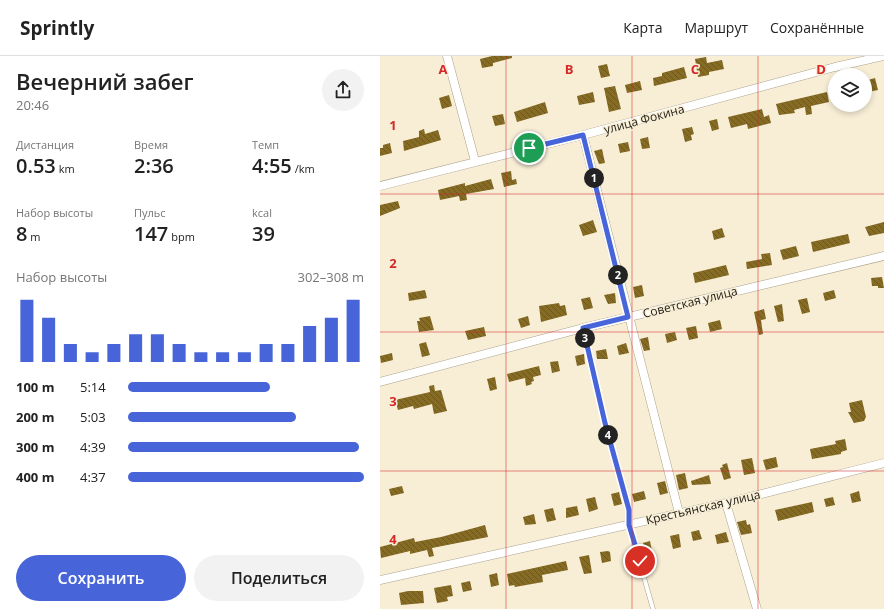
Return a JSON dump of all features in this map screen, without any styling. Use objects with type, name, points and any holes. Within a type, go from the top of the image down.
[{"type":"street","points":[[447,56],[475,161]]},
{"type":"street","name":"улица Фокина","points":[[380,186],[583,135],[835,67],[884,56]]},
{"type":"street","points":[[583,135],[679,513]]},
{"type":"street","name":"Советская улица","points":[[380,382],[583,328],[884,256]]},
{"type":"street","name":"Крестьянская улица","points":[[380,580],[726,503],[884,463]]},
{"type":"street","points":[[726,503],[756,609]]},
{"type":"lane","points":[[583,328],[605,423],[629,510],[629,525],[653,609]]},
{"type":"building","points":[[492,56],[512,56],[512,58],[493,63],[493,66],[482,68],[480,59]]},
{"type":"building","points":[[706,57],[707,63],[722,60],[724,69],[709,72],[709,75],[698,77],[695,59]]},
{"type":"building","points":[[607,64],[610,76],[601,78],[598,66]]},
{"type":"building","points":[[684,67],[687,78],[654,86],[653,78],[662,76],[662,73]]},
{"type":"building","points":[[875,78],[878,90],[872,91],[872,79]]},
{"type":"building","points":[[640,81],[642,90],[627,93],[625,85]]},
{"type":"building","points":[[615,86],[621,109],[609,112],[604,88]]},
{"type":"building","points":[[593,92],[595,102],[579,105],[577,96]]},
{"type":"building","points":[[827,92],[828,97],[828,102],[811,106],[812,114],[806,115],[805,107],[794,110],[795,113],[779,115],[776,104]]},
{"type":"building","points":[[449,95],[452,106],[442,109],[439,98]]},
{"type":"building","points":[[545,102],[548,113],[517,122],[514,112]]},
{"type":"building","points":[[762,109],[764,117],[769,115],[771,123],[748,129],[747,124],[731,128],[728,117]]},
{"type":"building","points":[[503,114],[505,124],[495,126],[492,116]]},
{"type":"building","points":[[717,119],[719,129],[712,131],[709,121]]},
{"type":"building","points":[[692,127],[694,134],[691,135],[692,140],[685,142],[682,129]]},
{"type":"building","points":[[424,129],[425,134],[438,130],[441,140],[404,151],[403,141],[419,137],[419,131]]},
{"type":"building","points":[[648,137],[650,148],[642,149],[640,139]]},
{"type":"building","points":[[628,142],[630,151],[620,153],[618,144]]},
{"type":"building","points":[[390,143],[392,153],[380,156],[380,148],[383,148],[383,145]]},
{"type":"building","points":[[602,149],[605,163],[599,164],[594,151]]},
{"type":"building","points":[[511,171],[512,180],[516,179],[517,184],[504,187],[501,173]]},
{"type":"building","points":[[491,179],[494,189],[466,194],[467,200],[460,201],[459,196],[440,200],[438,190],[465,183],[465,186]]},
{"type":"building","points":[[398,201],[400,208],[380,216],[380,205]]},
{"type":"building","points":[[593,220],[597,232],[583,236],[579,225]]},
{"type":"building","points":[[884,222],[884,233],[869,236],[865,227]]},
{"type":"building","points":[[722,228],[725,237],[714,240],[712,231]]},
{"type":"building","points":[[848,234],[850,243],[813,252],[811,242]]},
{"type":"building","points":[[796,246],[799,256],[783,260],[780,250]]},
{"type":"building","points":[[770,253],[772,265],[747,269],[746,262],[762,259],[761,254]]},
{"type":"building","points":[[726,265],[729,275],[695,283],[693,273]]},
{"type":"building","points":[[882,277],[884,288],[872,286],[871,278]]},
{"type":"building","points":[[642,285],[644,296],[635,298],[633,287]]},
{"type":"building","points":[[425,290],[427,298],[409,301],[408,293]]},
{"type":"building","points":[[834,290],[836,298],[825,301],[823,293]]},
{"type":"building","points":[[615,293],[616,303],[608,304],[604,295]]},
{"type":"building","points":[[590,297],[593,308],[584,310],[581,299]]},
{"type":"building","points":[[807,298],[810,312],[802,314],[798,300]]},
{"type":"building","points":[[559,303],[560,306],[565,305],[567,315],[541,322],[539,306]]},
{"type":"building","points":[[782,304],[784,321],[778,322],[774,306]]},
{"type":"building","points":[[764,309],[766,319],[761,320],[763,334],[759,335],[754,312]]},
{"type":"building","points":[[430,316],[434,330],[419,332],[417,321],[420,321],[419,318]]},
{"type":"building","points":[[528,316],[530,325],[521,328],[518,319]]},
{"type":"building","points":[[720,320],[722,329],[710,332],[708,323]]},
{"type":"building","points":[[696,326],[698,338],[689,340],[686,328]]},
{"type":"building","points":[[484,327],[486,336],[468,340],[465,331]]},
{"type":"building","points":[[675,332],[677,340],[667,343],[665,334]]},
{"type":"building","points":[[648,337],[650,350],[644,351],[640,339]]},
{"type":"building","points":[[426,342],[430,355],[422,357],[419,344]]},
{"type":"building","points":[[626,343],[629,353],[619,355],[617,346]]},
{"type":"building","points":[[606,349],[608,359],[597,359],[596,351]]},
{"type":"building","points":[[392,353],[393,360],[381,363],[380,356]]},
{"type":"building","points":[[584,354],[585,364],[577,366],[575,356]]},
{"type":"building","points":[[558,361],[560,371],[552,373],[550,362]]},
{"type":"building","points":[[539,366],[541,375],[533,377],[534,381],[531,382],[532,384],[526,386],[525,378],[509,382],[507,374]]},
{"type":"building","points":[[495,377],[497,389],[490,391],[487,379]]},
{"type":"building","points":[[434,385],[435,391],[441,390],[447,411],[434,414],[432,404],[414,409],[413,406],[398,410],[395,400],[430,392],[429,386]]},
{"type":"building","points":[[862,400],[866,417],[864,421],[854,423],[848,412],[851,412],[849,403]]},
{"type":"building","points":[[845,439],[847,450],[841,452],[841,454],[812,459],[810,449],[836,444],[835,441]]},
{"type":"building","points":[[776,457],[778,467],[766,470],[763,460]]},
{"type":"building","points":[[752,458],[755,473],[744,475],[741,460]]},
{"type":"building","points":[[727,463],[731,478],[724,480],[720,468],[723,467],[722,465]]},
{"type":"building","points":[[685,473],[688,488],[679,490],[676,475]]},
{"type":"building","points":[[709,475],[711,484],[692,485],[691,481]]},
{"type":"building","points":[[665,481],[668,493],[660,495],[657,483]]},
{"type":"building","points":[[402,486],[404,493],[391,496],[389,489]]},
{"type":"building","points":[[644,491],[646,499],[634,502],[632,494]]},
{"type":"building","points":[[859,491],[861,501],[852,503],[850,494]]},
{"type":"building","points":[[619,492],[622,504],[614,506],[611,494]]},
{"type":"building","points":[[595,497],[598,509],[589,512],[586,499]]},
{"type":"building","points":[[833,497],[835,505],[826,507],[824,499]]},
{"type":"building","points":[[812,502],[814,512],[778,521],[775,510]]},
{"type":"building","points":[[577,506],[579,515],[566,518],[566,508]]},
{"type":"building","points":[[553,508],[556,520],[547,522],[544,510]]},
{"type":"building","points":[[534,514],[536,524],[525,525],[523,517]]},
{"type":"building","points":[[746,520],[747,525],[750,524],[752,533],[741,535],[737,522]]},
{"type":"building","points":[[485,525],[488,537],[432,548],[434,556],[429,557],[427,550],[410,554],[410,551],[381,558],[380,547],[414,538],[415,542],[441,537]]},
{"type":"building","points":[[699,530],[702,539],[693,541],[691,532]]},
{"type":"building","points":[[726,532],[729,542],[717,544],[715,535]]},
{"type":"building","points":[[679,534],[681,547],[673,549],[670,536]]},
{"type":"building","points":[[650,541],[652,551],[650,551],[651,554],[645,555],[643,543]]},
{"type":"building","points":[[600,552],[610,552],[611,561],[602,563]]},
{"type":"building","points":[[589,555],[592,573],[584,574],[579,557]]},
{"type":"building","points":[[566,561],[568,570],[542,575],[543,582],[515,587],[514,585],[509,586],[507,574]]},
{"type":"building","points":[[497,573],[499,585],[491,587],[489,575]]},
{"type":"building","points":[[470,581],[472,590],[463,592],[461,583]]},
{"type":"building","points":[[451,585],[453,596],[447,597],[448,601],[437,603],[434,588]]},
{"type":"building","points":[[408,591],[423,591],[424,603],[401,605],[399,593]]},
{"type":"route","points":[[529,148],[583,135],[628,317],[583,328],[605,423],[629,510],[629,525],[640,561]]}]
